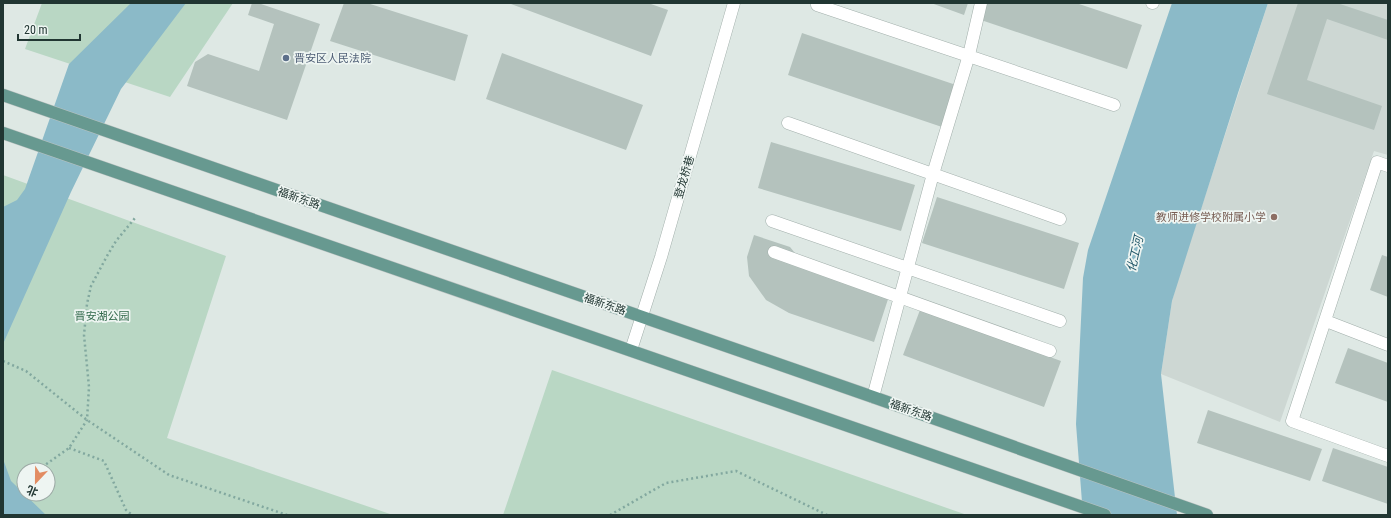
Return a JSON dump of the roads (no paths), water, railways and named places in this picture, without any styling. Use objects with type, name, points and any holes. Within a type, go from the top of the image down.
[{"type":"main road","name":"福新东路","points":[[3,95],[873,397],[1207,515]]},
{"type":"main road","points":[[3,132],[1105,515]]},
{"type":"street","name":"登龙桥巷","points":[[631,350],[661,257],[734,3]]},
{"type":"street","points":[[873,397],[933,174],[969,55],[981,3]]},
{"type":"street","points":[[817,5],[1114,105]]},
{"type":"street","points":[[788,123],[1060,219]]},
{"type":"street","points":[[1388,166],[1377,162],[1292,421],[1388,456]]},
{"type":"street","points":[[772,221],[1060,321]]},
{"type":"street","points":[[774,252],[1050,351]]},
{"type":"street","points":[[1326,321],[1388,344]]},
{"type":"water","points":[[131,3],[186,3],[121,89],[71,192],[3,344],[3,207],[17,200],[25,189],[69,64]]},
{"type":"water","name":"化工河","points":[[1172,3],[1268,3],[1172,301],[1161,374],[1177,515],[1083,515],[1076,424],[1083,278],[1088,250]]},
{"type":"water","points":[[3,459],[11,481],[16,486],[16,502],[33,502],[46,515],[3,515]]},
{"type":"place","name":"晋安区人民法院","points":[[286,58]]},
{"type":"place","name":"教师进修学校附属小学","points":[[1274,217]]},
{"type":"park label","name":"晋安湖公园","points":[[102,316]]}]
